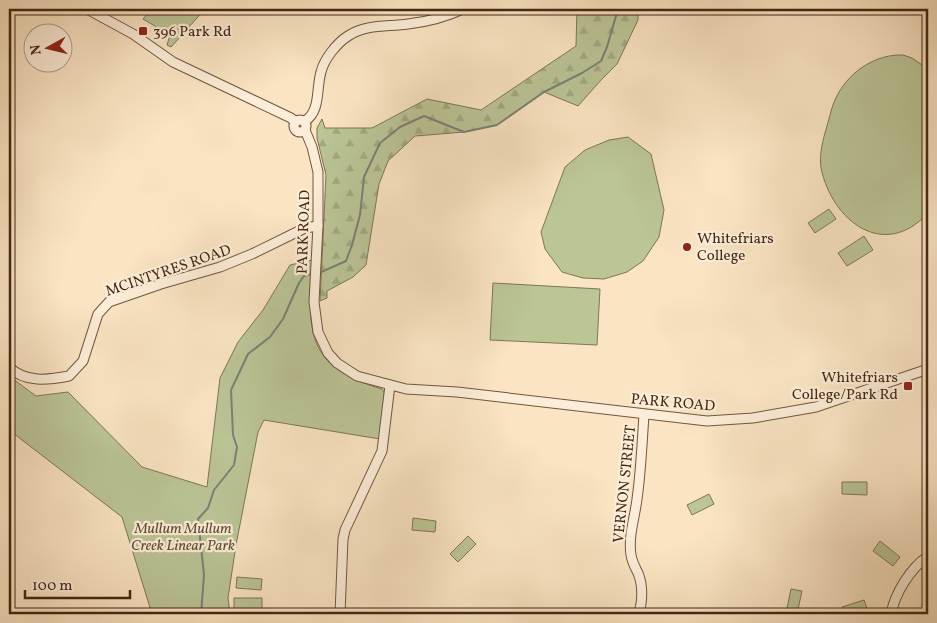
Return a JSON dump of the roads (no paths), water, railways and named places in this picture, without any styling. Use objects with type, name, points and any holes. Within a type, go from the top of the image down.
[{"type":"street","points":[[87,9],[133,34],[173,62],[301,124],[313,113],[316,107],[321,70],[332,52],[348,36],[364,28],[429,21],[463,9]]},
{"type":"street","name":"PARK ROAD","points":[[301,124],[312,147],[318,172],[318,226],[314,302],[318,332],[328,353],[337,364],[357,376],[390,385],[417,384],[457,392],[707,421],[753,418],[816,406],[928,369]]},
{"type":"street","name":"MCINTYRES ROAD","points":[[9,367],[13,371],[36,380],[69,376],[84,361],[98,314],[109,302],[161,284],[220,267],[252,254],[305,228],[318,226]]},
{"type":"street","name":"PARK ROAD","points":[[884,384],[928,374]]},
{"type":"street","points":[[340,614],[342,539],[382,451],[390,385]]},
{"type":"street","name":"VERNON STREET","points":[[638,614],[641,608],[641,586],[639,575],[631,557],[630,548],[632,521],[641,468],[644,415]]},
{"type":"street","points":[[891,614],[902,586],[917,566],[928,556]]},
{"type":"waterway","points":[[319,273],[346,261],[360,215],[364,177],[380,143],[400,127],[424,116],[464,132],[497,125],[544,92],[601,61],[618,9]]},
{"type":"waterway","points":[[201,614],[204,575],[198,519],[208,508],[214,490],[234,465],[237,447],[233,435],[231,390],[248,354],[270,337],[283,319],[299,283],[304,276],[312,274]]},
{"type":"place","name":"396 Park Rd","points":[[143,31]]},
{"type":"place","name":"Whitefriars College","points":[[687,247]]},
{"type":"place","name":"Whitefriars College/Park Rd","points":[[908,386]]},
{"type":"park label","name":"Mullum Mullum Creek Linear Park","points":[[183,536]]}]
